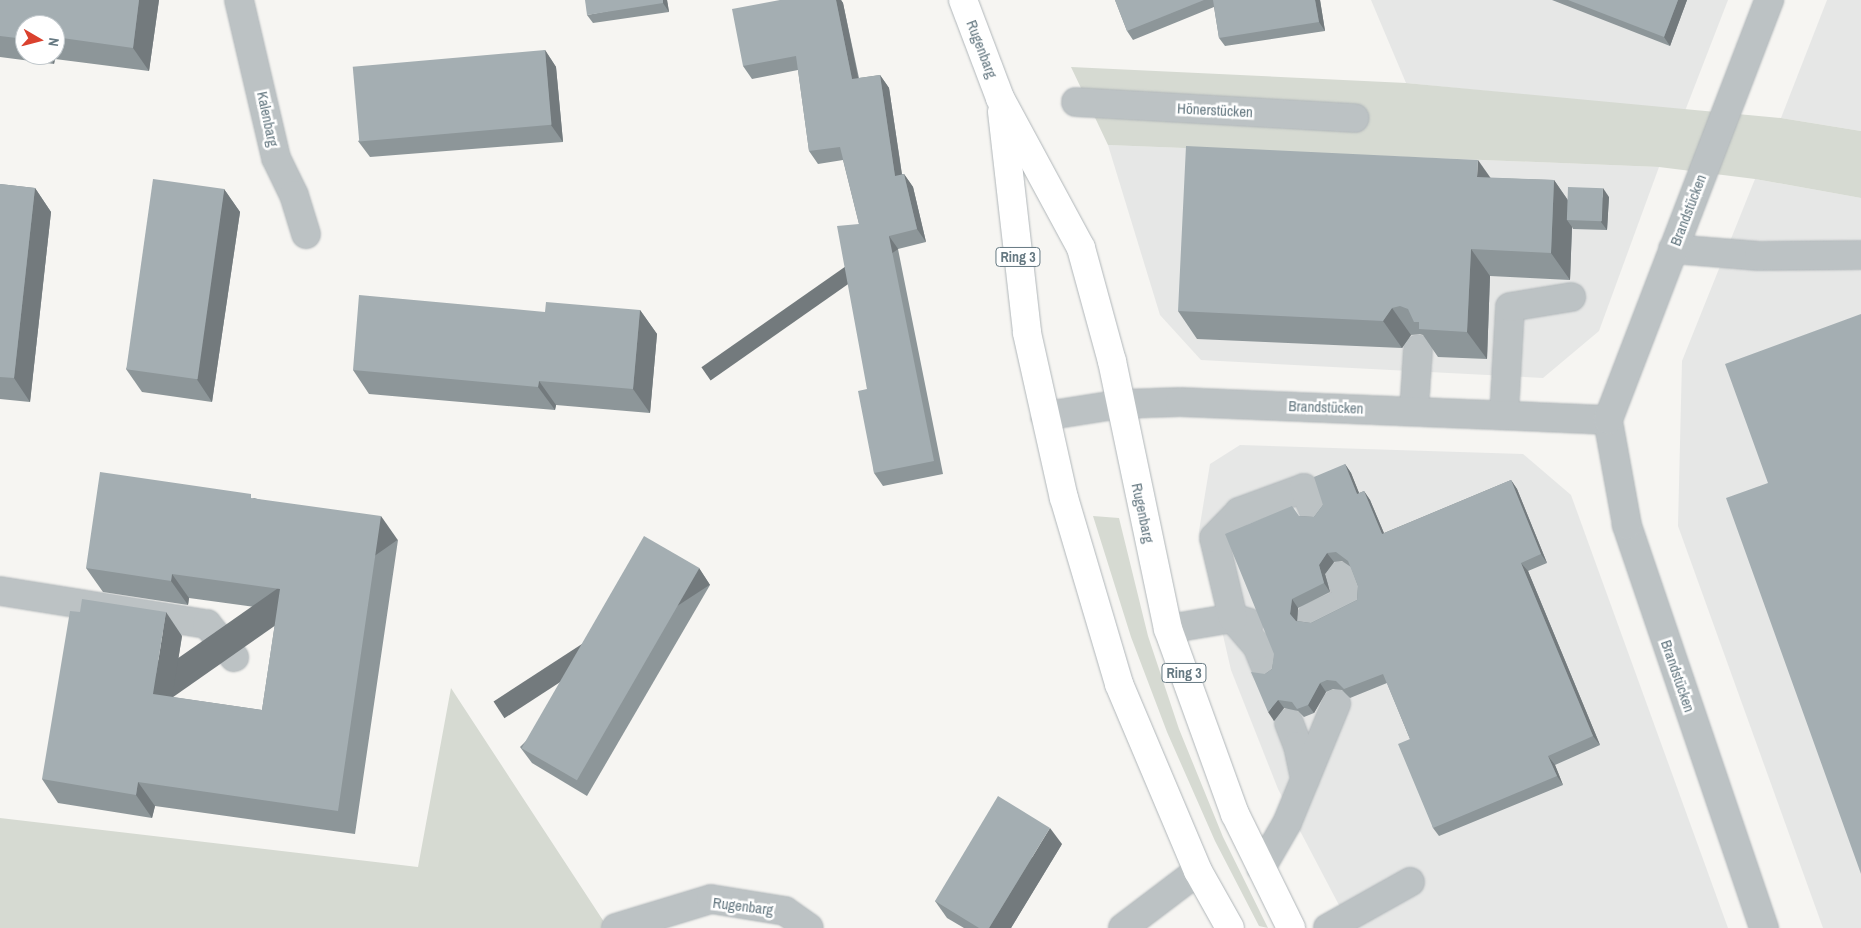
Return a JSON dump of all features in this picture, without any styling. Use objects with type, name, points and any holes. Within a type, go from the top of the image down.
[{"type":"main road","name":"Rugenbarg","points":[[963,0],[1000,98],[1081,248],[1121,404],[1168,629],[1235,814],[1291,928]]},
{"type":"main road","name":"Rugenbarg","points":[[1000,98],[1027,333],[1064,498],[1119,684],[1198,871],[1230,928]]},
{"type":"street","name":"Kalenbarg","points":[[239,0],[276,158],[294,195],[306,234]]},
{"type":"street","name":"Brandstücken","points":[[1764,928],[1627,525],[1608,420],[1769,0]]},
{"type":"street","name":"Hönerstücken","points":[[1076,102],[1355,118]]},
{"type":"street","points":[[1673,249],[1759,256],[1861,255]]},
{"type":"street","points":[[1504,415],[1510,307],[1571,297]]},
{"type":"street","points":[[1414,410],[1418,348]]},
{"type":"street","name":"Brandstücken","points":[[1045,416],[1121,404],[1226,403],[1608,420]]},
{"type":"street","points":[[1266,668],[1257,646],[1233,618],[1214,538],[1239,512],[1304,488],[1314,512]]},
{"type":"street","points":[[1311,617],[1350,600],[1340,576]]},
{"type":"street","points":[[0,591],[206,624],[234,657]]},
{"type":"street","points":[[1168,629],[1233,618],[1263,626]]},
{"type":"street","points":[[1261,868],[1287,822],[1305,779],[1324,718]]},
{"type":"street","points":[[1289,723],[1298,746],[1305,779]]},
{"type":"street","points":[[1123,928],[1198,871]]},
{"type":"street","points":[[1328,928],[1410,882]]},
{"type":"street","name":"Rugenbarg","points":[[616,928],[711,899],[785,911],[809,928]]},
{"type":"shaded area","points":[[1371,0],[1728,0],[1685,111],[1406,83]]},
{"type":"shaded area","points":[[1827,0],[1861,0],[1861,131],[1781,118]]},
{"type":"shaded area","points":[[1071,67],[1406,83],[1781,118],[1861,131],[1861,198],[1755,179],[1659,167],[1108,145]]},
{"type":"shaded area","points":[[1108,145],[1659,167],[1599,331],[1543,378],[1201,360],[1160,315]]},
{"type":"shaded area","points":[[1755,179],[1861,198],[1861,928],[1823,928],[1678,526],[1682,361]]},
{"type":"shaded area","points":[[1240,445],[1523,454],[1571,495],[1728,928],[1351,928],[1278,789],[1231,670],[1199,531],[1210,464]]},
{"type":"shaded area","points":[[1093,516],[1119,518],[1148,636],[1179,729],[1223,837],[1268,928],[1259,926],[1215,841],[1167,732],[1131,637]]},
{"type":"shaded area","points":[[451,688],[608,928],[0,928],[0,818],[418,867]]},
{"type":"building","points":[[0,0],[139,0],[133,48],[65,38],[65,15],[15,15],[15,38],[0,36]]},
{"type":"building","points":[[585,0],[663,0],[663,3],[587,15]]},
{"type":"building","points":[[780,0],[836,0],[852,79],[880,75],[895,176],[904,174],[917,229],[889,236],[934,461],[874,473],[858,391],[867,389],[837,226],[859,224],[840,147],[809,151],[796,56],[743,66],[732,9]]},
{"type":"building","points":[[1115,0],[1204,0],[1127,31]]},
{"type":"building","points":[[1213,0],[1315,0],[1319,22],[1219,38]]},
{"type":"building","points":[[1568,0],[1678,0],[1664,37]]},
{"type":"building","points":[[545,50],[552,125],[359,142],[353,67]]},
{"type":"building","points":[[1186,146],[1478,160],[1477,177],[1554,180],[1551,253],[1471,249],[1467,332],[1419,329],[1419,322],[1414,322],[1408,309],[1400,306],[1392,308],[1383,321],[1178,311]]},
{"type":"building","points":[[153,179],[224,189],[198,379],[126,369]]},
{"type":"building","points":[[0,184],[35,188],[14,378],[0,377]]},
{"type":"building","points":[[1568,187],[1603,188],[1602,221],[1567,220]]},
{"type":"building","points":[[359,295],[545,312],[546,302],[640,310],[633,389],[539,381],[538,387],[353,370]]},
{"type":"building","points":[[1861,314],[1861,874],[1726,498],[1768,483],[1725,364]]},
{"type":"building","points":[[1345,464],[1357,494],[1364,491],[1382,534],[1511,480],[1541,554],[1521,563],[1593,736],[1548,756],[1557,776],[1433,828],[1398,744],[1410,739],[1383,674],[1344,689],[1336,681],[1327,680],[1320,683],[1308,705],[1297,709],[1292,702],[1278,700],[1268,712],[1251,672],[1265,674],[1272,669],[1274,654],[1225,534],[1292,506],[1299,516],[1314,517],[1323,505],[1314,477]],"holes":[[[1336,552],[1348,561],[1358,586],[1357,600],[1311,623],[1296,621],[1290,614],[1292,599],[1324,583],[1319,565],[1327,553]]]},
{"type":"building","points":[[100,472],[251,494],[251,498],[381,516],[338,811],[138,782],[136,795],[42,779],[70,611],[80,612],[82,599],[166,612],[153,694],[262,710],[280,589],[172,574],[171,581],[86,568]]},
{"type":"building","points":[[644,536],[699,568],[577,780],[522,748]]},
{"type":"building","points":[[998,796],[1050,828],[989,928],[979,928],[935,901]]}]
